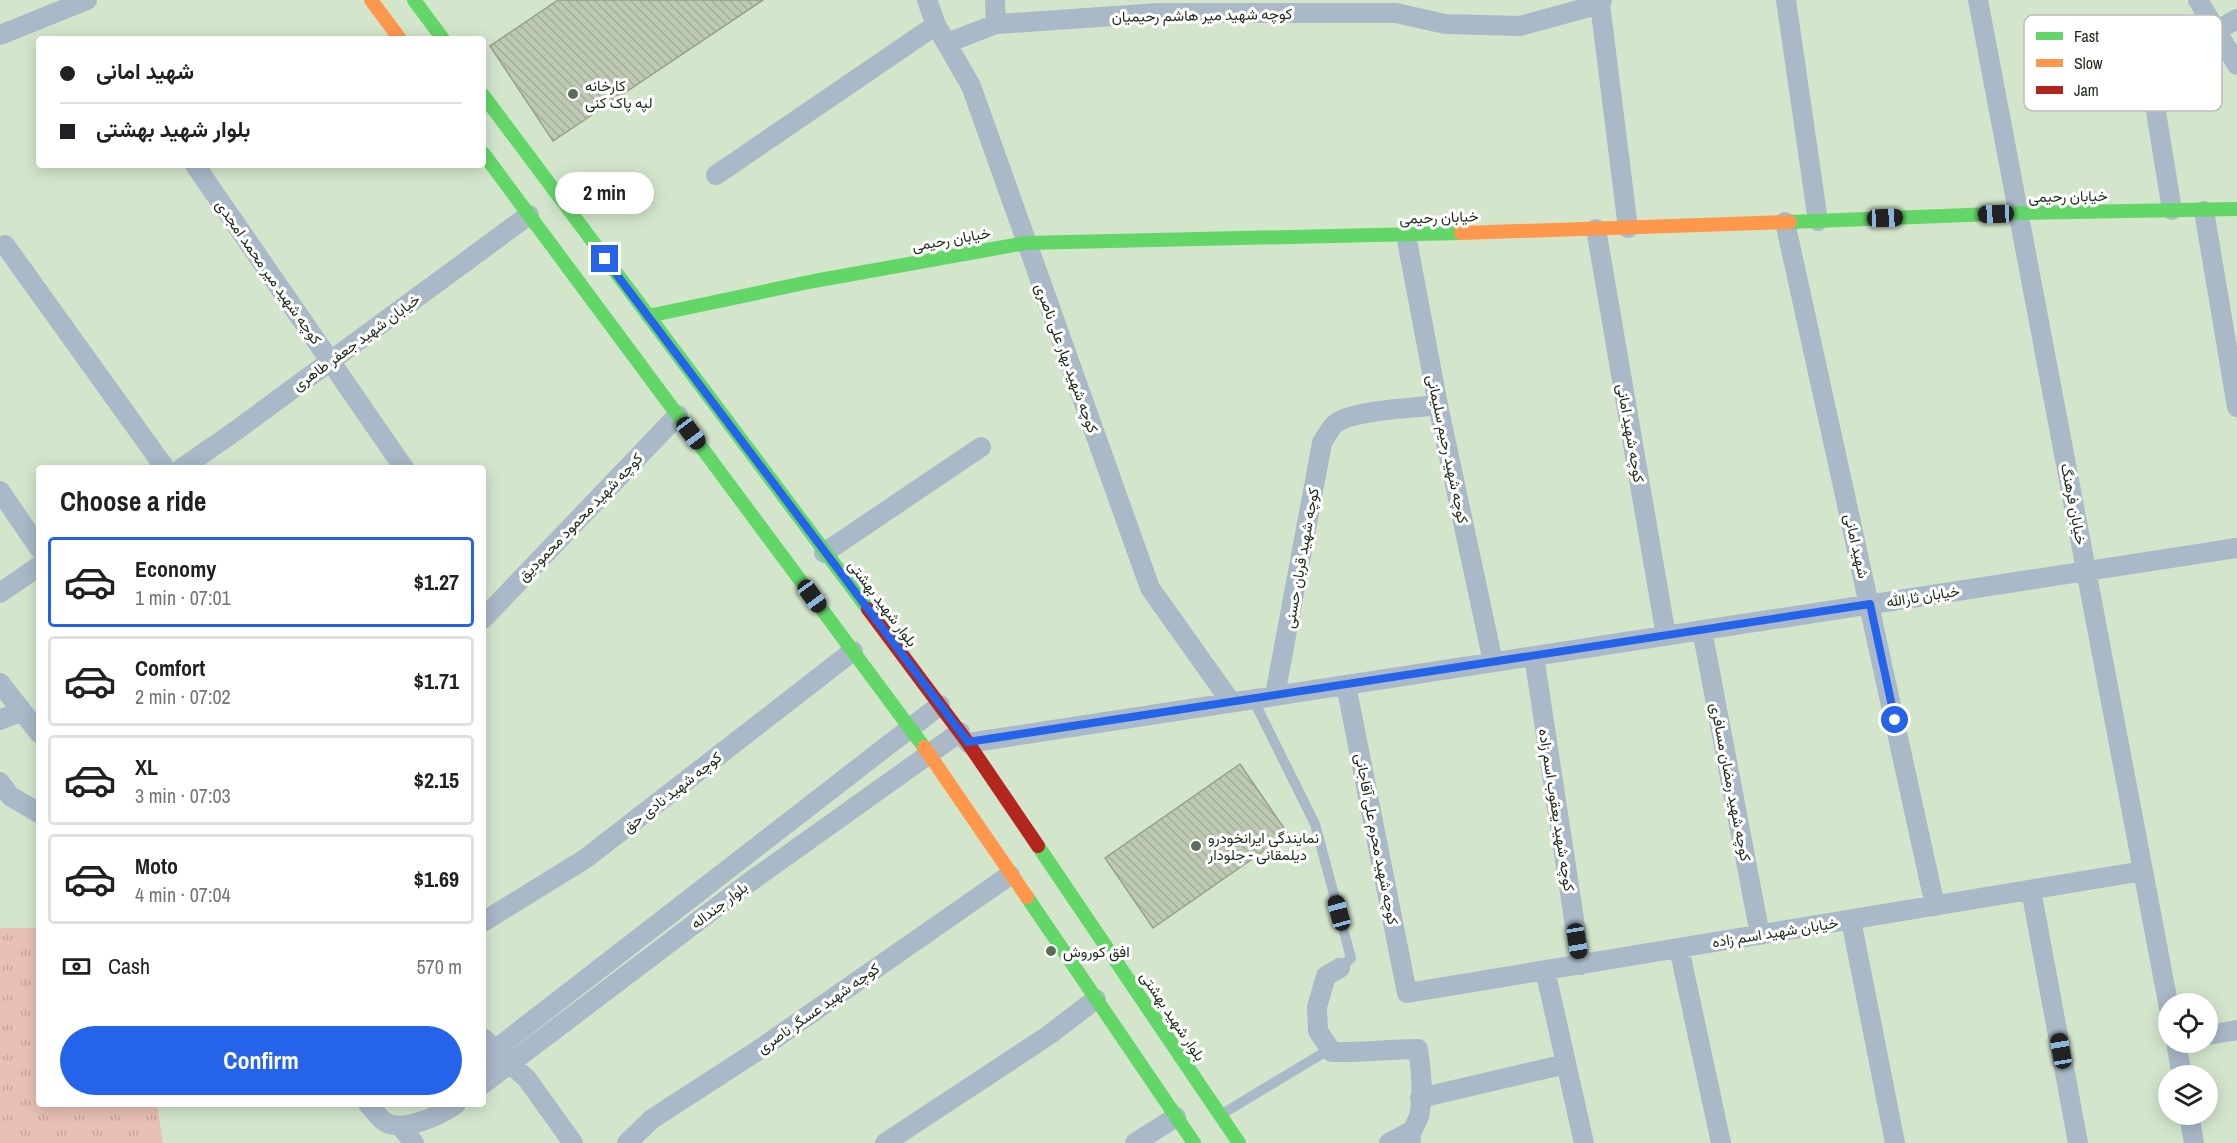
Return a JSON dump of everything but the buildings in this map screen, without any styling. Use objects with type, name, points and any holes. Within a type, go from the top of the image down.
[{"type":"main road","points":[[371,0],[398,36]]},
{"type":"main road","points":[[414,0],[441,36]]},
{"type":"main road","name":"بلوار شهید بهشتی","points":[[486,99],[964,737],[1239,1143]]},
{"type":"main road","points":[[486,157],[929,753],[1194,1143]]},
{"type":"main road","name":"خیابان رحیمی","points":[[648,316],[814,281],[1026,243],[1596,230],[2018,213],[2237,209]]},
{"type":"street","points":[[0,35],[87,0]]},
{"type":"street","name":"کوچه شهید بهار علی ناصری","points":[[927,0],[936,25],[971,86],[1149,588],[1231,702]]},
{"type":"street","points":[[995,0],[996,24]]},
{"type":"street","points":[[1786,0],[1818,221]]},
{"type":"street","name":"خیابان فرهنگ","points":[[1978,0],[2166,993]]},
{"type":"street","points":[[2198,0],[2207,15]]},
{"type":"street","points":[[1601,2],[1628,228]]},
{"type":"street","name":"کوچه شهید میر هاشم رحیمیان","points":[[947,43],[996,24],[1159,6],[1396,6],[1444,24],[1520,26],[1601,2]]},
{"type":"street","points":[[2222,29],[2237,19]]},
{"type":"street","points":[[716,175],[936,25]]},
{"type":"street","points":[[2222,40],[2237,65]]},
{"type":"street","points":[[2156,111],[2172,210]]},
{"type":"street","name":"کوچه شهید میر محمد امجدی","points":[[197,168],[402,465]]},
{"type":"street","points":[[2205,211],[2237,407]]},
{"type":"street","name":"خیابان شهید جعفر طاهری","points":[[186,465],[529,215]]},
{"type":"street","name":"شهید امانی","points":[[1785,222],[1935,906]]},
{"type":"street","name":"کوچه شهید امانی","points":[[1596,230],[1666,636]]},
{"type":"street","name":"کوچه شهید رحیم سلیمانی","points":[[1406,235],[1438,405],[1493,662]]},
{"type":"street","points":[[5,245],[163,465]]},
{"type":"street","name":"کوچه شهید قربان حسنی","points":[[1275,696],[1322,443],[1335,423],[1377,411],[1438,405]]},
{"type":"street","name":"کوچه شهید محمود محمودیق","points":[[486,616],[678,415]]},
{"type":"street","points":[[824,553],[981,447]]},
{"type":"street","points":[[0,491],[36,544]]},
{"type":"street","name":"خیابان ثارالله","points":[[964,737],[1275,696],[2237,548]]},
{"type":"street","points":[[0,593],[36,574]]},
{"type":"street","name":"کوچه شهید رمضان مسافری","points":[[1702,630],[1760,935]]},
{"type":"street","name":"کوچه شهید نادی حق","points":[[486,920],[585,859],[853,651]]},
{"type":"street","name":"کوچه شهید یعقوب اسم زاده","points":[[1534,656],[1581,964]]},
{"type":"street","points":[[0,683],[36,729]]},
{"type":"street","name":"کوچه شهید محرم علی آقاجانی","points":[[1346,685],[1407,993]]},
{"type":"street","name":"بلوار جنداله","points":[[487,1048],[670,913],[940,705]]},
{"type":"street","points":[[0,720],[21,711]]},
{"type":"street","name":"بلوار جنداله","points":[[486,1082],[681,934],[929,753],[964,737]]},
{"type":"street","points":[[0,782],[10,796],[36,811]]},
{"type":"street","name":"خیابان شهید اسم زاده","points":[[1407,993],[2143,871]]},
{"type":"street","name":"کوچه شهید عسگر ناصری","points":[[627,1143],[652,1119],[757,1051],[1010,875]]},
{"type":"street","points":[[2031,890],[2078,1143]]},
{"type":"street","points":[[670,913],[681,934]]},
{"type":"street","points":[[1851,920],[1895,1143]]},
{"type":"street","points":[[1679,948],[1721,1143]]},
{"type":"street","points":[[1340,968],[1326,976],[1317,1007],[1318,1031],[1332,1052],[1359,1053],[1418,1049],[1421,1073],[1419,1116],[1412,1136],[1389,1143]]},
{"type":"street","points":[[1545,970],[1584,1143]]},
{"type":"street","points":[[885,1143],[1048,1035],[1096,999]]},
{"type":"street","points":[[2218,1033],[2237,1030]]},
{"type":"street","points":[[487,1048],[527,1079],[573,1143]]},
{"type":"street","points":[[1420,1098],[1566,1064]]},
{"type":"street","points":[[371,1107],[385,1122],[444,1114],[452,1107]]},
{"type":"street","points":[[414,1143],[416,1117]]},
{"type":"street","points":[[1136,1143],[1176,1117]]},
{"type":"street","points":[[2191,1125],[2194,1143]]},
{"type":"lane","points":[[1253,699],[1315,824],[1351,958],[1340,968]]},
{"type":"lane","points":[[1220,1115],[1330,1049]]},
{"type":"green space","points":[[0,928],[36,928],[36,1107],[157,1107],[163,1143],[0,1143]]},
{"type":"traffic: fast","points":[[414,0],[441,36]]},
{"type":"traffic: fast","points":[[486,99],[868,609]]},
{"type":"traffic: fast","points":[[486,157],[924,747]]},
{"type":"traffic: fast","points":[[1790,222],[2018,213],[2237,209]]},
{"type":"traffic: fast","points":[[648,316],[814,281],[1026,243],[1461,233]]},
{"type":"traffic: fast","points":[[1038,846],[1239,1143]]},
{"type":"traffic: fast","points":[[1027,897],[1194,1143]]},
{"type":"traffic: slow","points":[[371,0],[398,36]]},
{"type":"traffic: slow","points":[[1461,233],[1790,222]]},
{"type":"traffic: slow","points":[[924,747],[1027,897]]},
{"type":"traffic: jam","points":[[868,609],[968,743],[1038,846]]},
{"type":"place","name":"کارخانه لپه پاک کنی","points":[[573,94]]},
{"type":"place","name":"نمایندگی ایرانخودرو دیلمقانی - جلودار","points":[[1196,846]]},
{"type":"place","name":"افق کوروش","points":[[1051,951]]},
{"type":"route","points":[[605,259],[968,742],[1870,604],[1895,720]]}]
